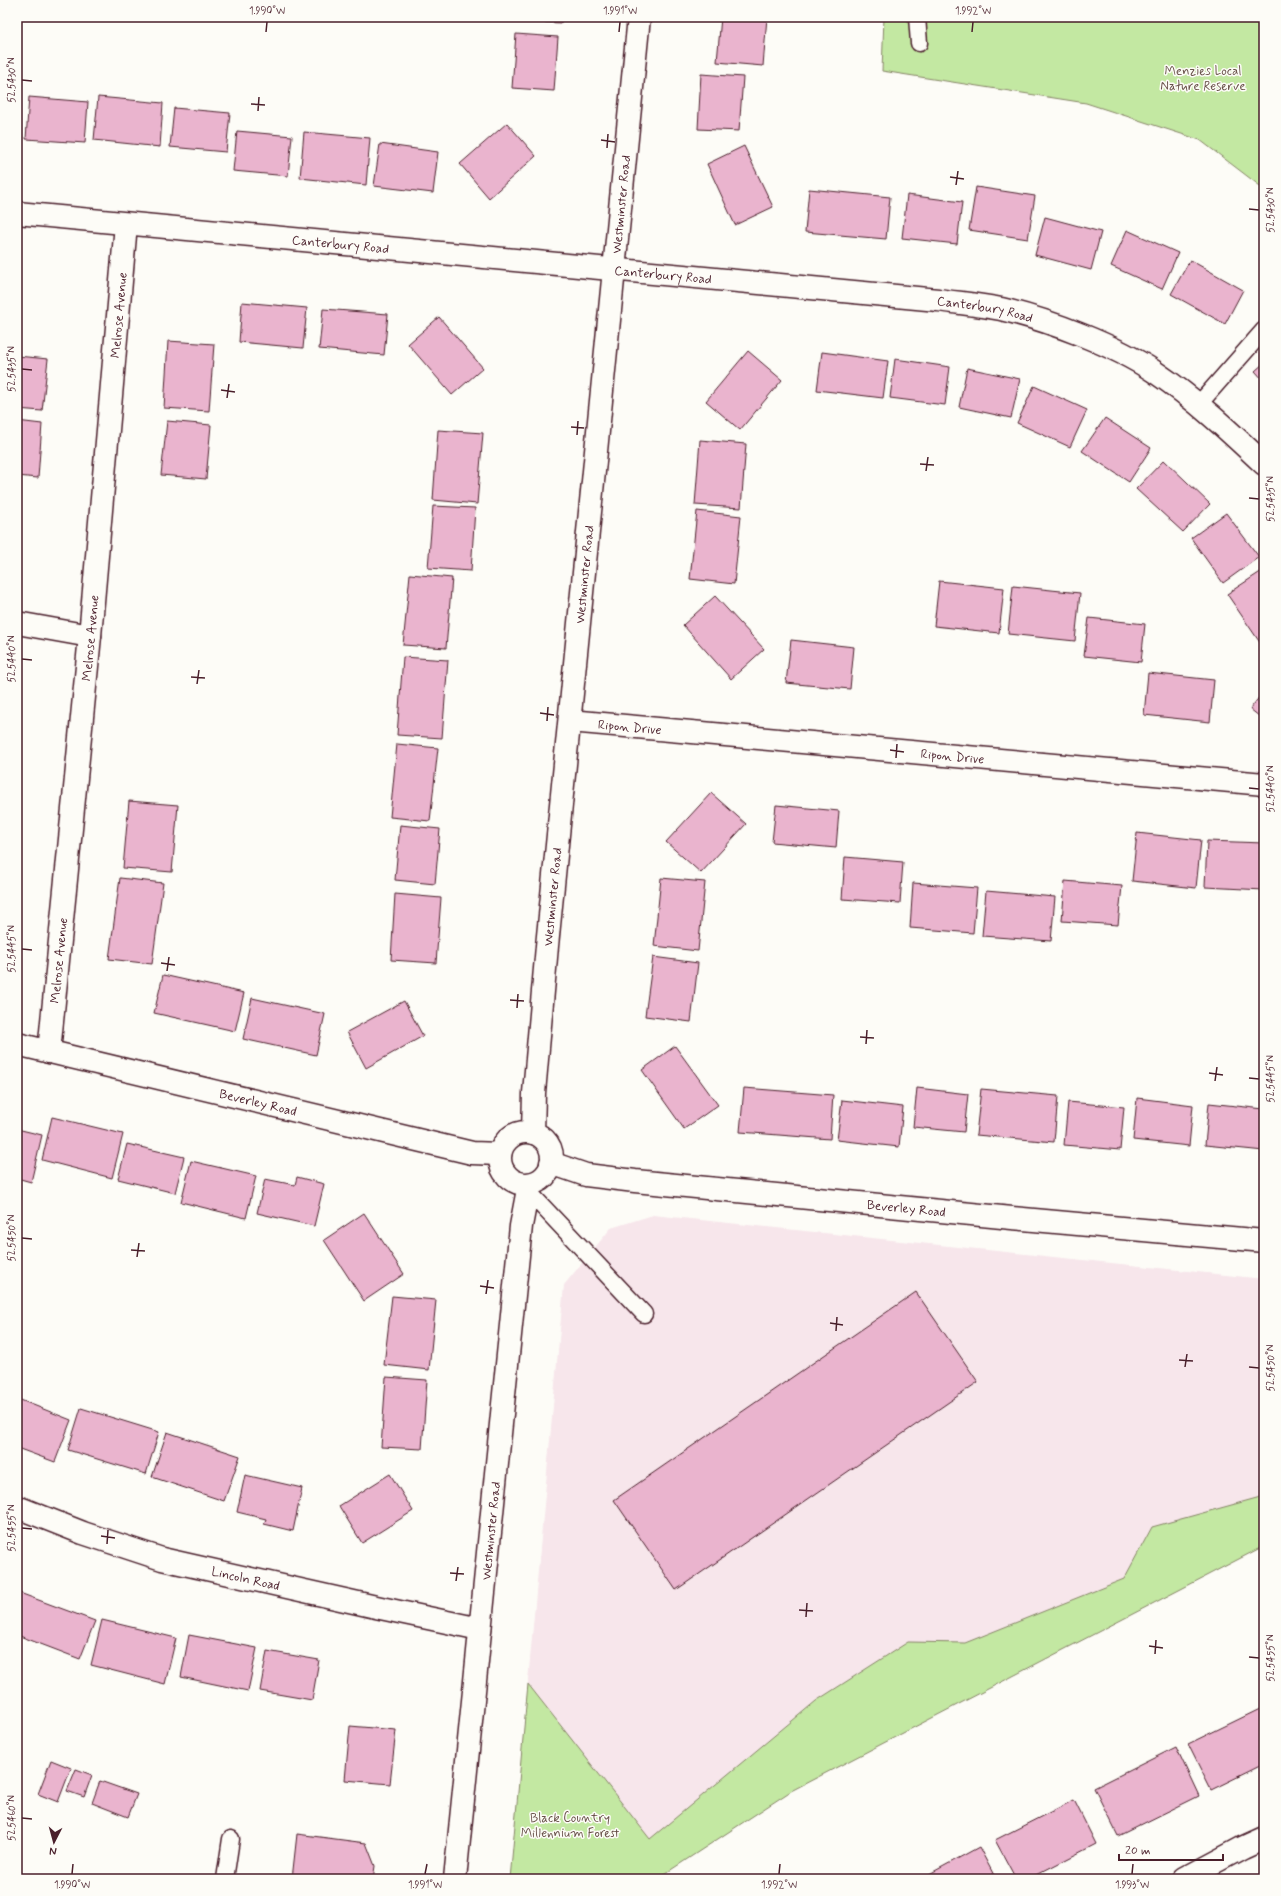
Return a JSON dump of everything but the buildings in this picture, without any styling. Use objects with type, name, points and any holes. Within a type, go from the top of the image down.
[{"type":"street","name":"Westminster Road","points":[[533,1133],[535,1078],[639,17]]},
{"type":"street","name":"Canterbury Road","points":[[17,213],[938,300],[1001,309],[1056,326],[1107,346],[1154,371],[1199,404],[1264,464]]},
{"type":"street","name":"Melrose Avenue","points":[[48,1052],[90,636],[126,224]]},
{"type":"street","points":[[17,623],[90,636]]},
{"type":"street","name":"Ripon Drive","points":[[570,720],[1264,784]]},
{"type":"street","name":"Beverley Road","points":[[17,1044],[472,1153],[500,1154]]},
{"type":"street","points":[[523,1132],[541,1136],[547,1143],[552,1155],[551,1164],[548,1171],[543,1177],[528,1187],[507,1176],[501,1166],[500,1154],[504,1145],[514,1135],[523,1132]]},
{"type":"street","name":"Beverley Road","points":[[551,1164],[586,1175],[635,1181],[1004,1218],[1264,1241]]},
{"type":"street","name":"Westminster Road","points":[[454,1879],[521,1226],[528,1187]]},
{"type":"street","name":"Lincoln Road","points":[[17,1507],[83,1532],[162,1559],[480,1629]]},
{"type":"street","points":[[1184,1879],[1264,1838]]},
{"type":"lane","points":[[917,17],[919,44]]},
{"type":"lane","points":[[1199,404],[1264,330]]},
{"type":"lane","points":[[528,1187],[644,1314]]},
{"type":"lane","points":[[225,1879],[231,1840]]},
{"type":"shaded area","points":[[653,1215],[1264,1279],[1264,1546],[791,1791],[657,1879],[510,1879],[564,1285],[611,1228]]},
{"type":"green space","name":"Menzies Local Nature Reserve","points":[[884,17],[1264,17],[1264,189],[1200,140],[1086,103],[882,71]]},
{"type":"green space","name":"Black Country Millennium Forest","points":[[1264,1496],[1264,1546],[791,1791],[657,1879],[510,1879],[528,1684],[650,1839],[816,1701],[908,1642],[965,1643],[1124,1579],[1152,1527]]}]
